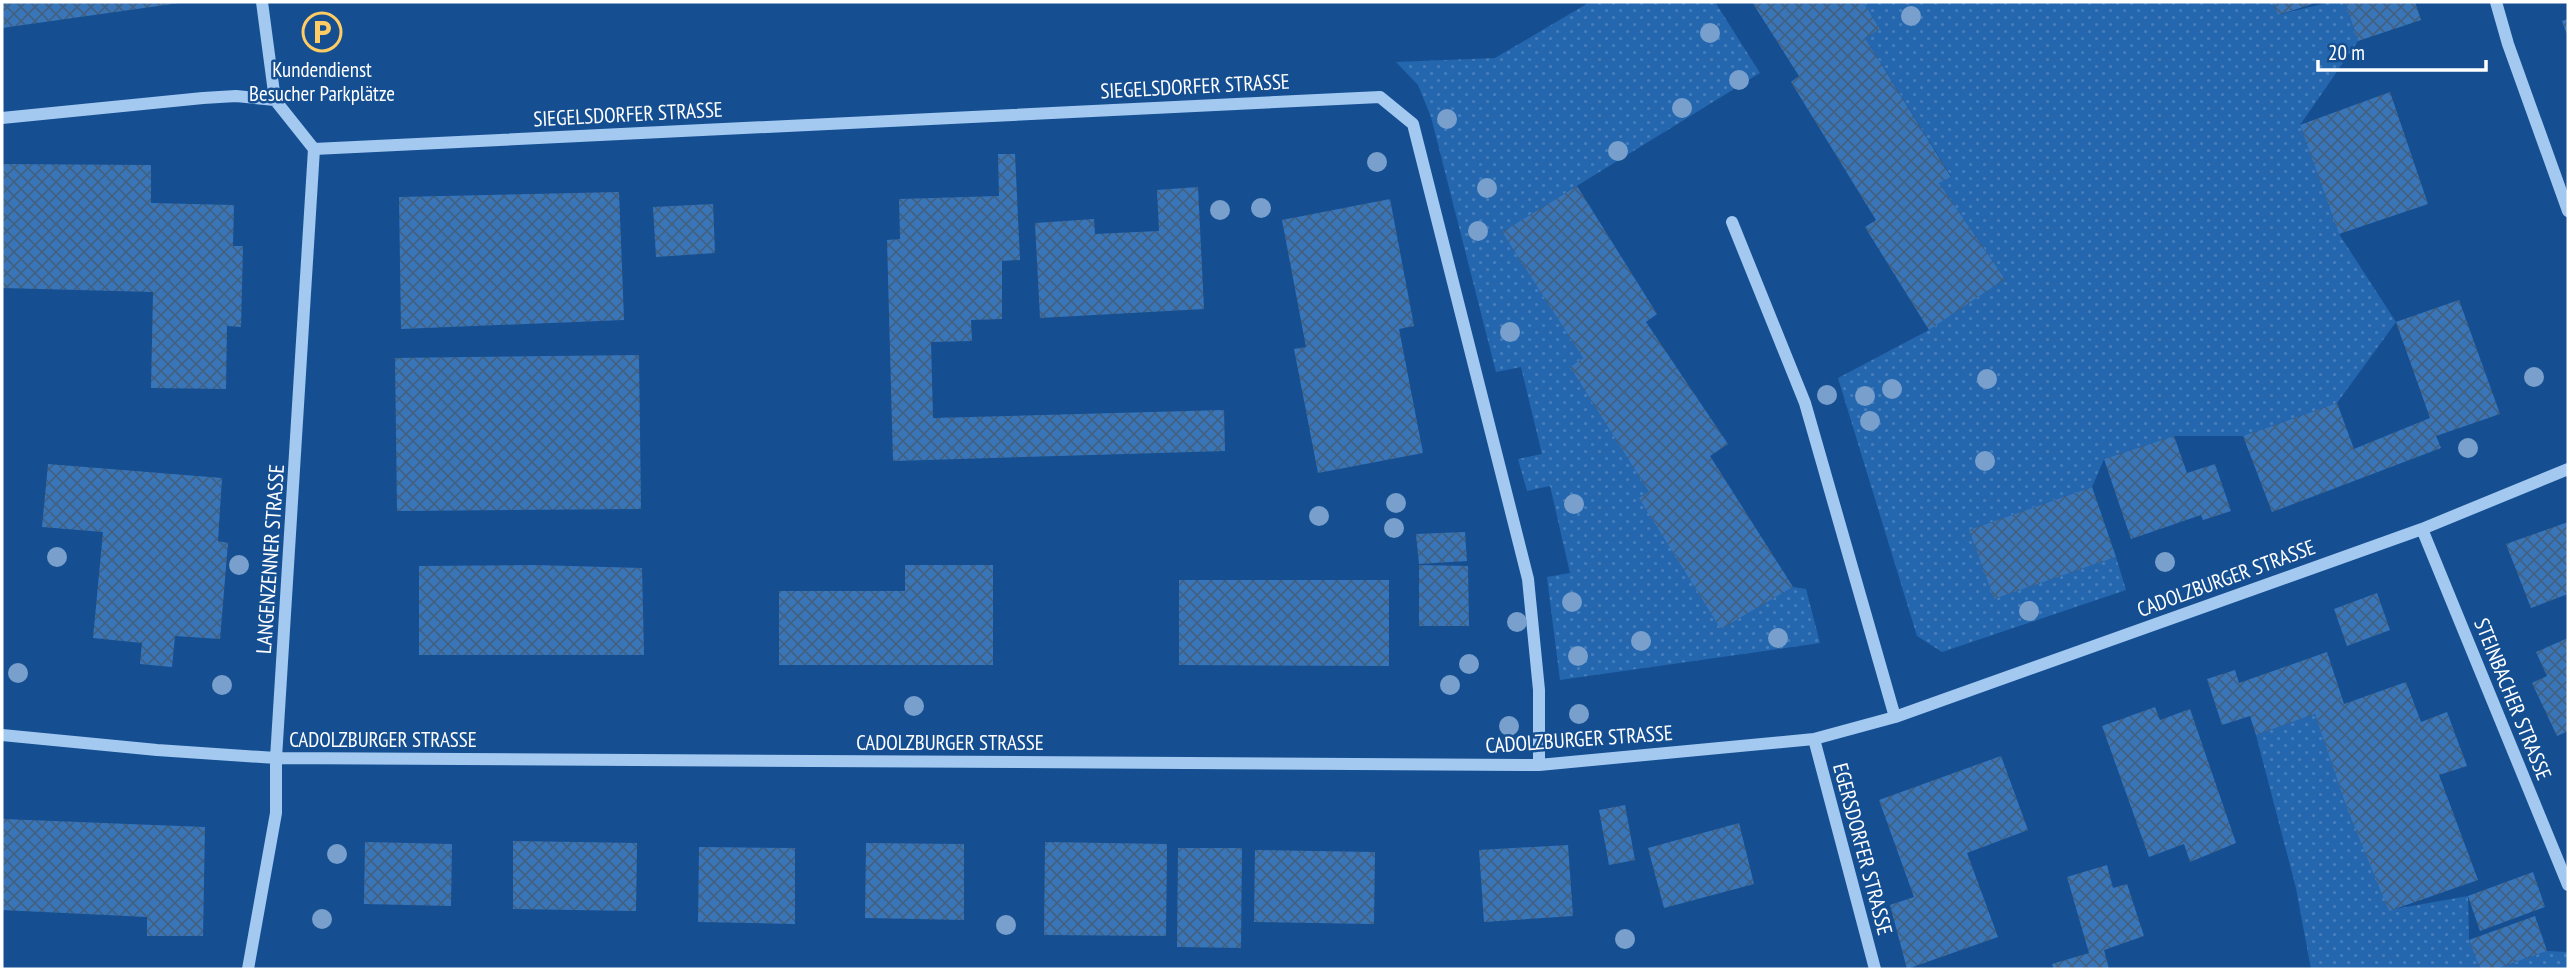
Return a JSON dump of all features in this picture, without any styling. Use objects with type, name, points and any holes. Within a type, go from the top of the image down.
[{"type":"street","points":[[261,2],[275,100],[314,149]]},
{"type":"street","points":[[2496,2],[2508,44],[2568,211]]},
{"type":"street","points":[[2,118],[203,98],[236,96],[275,100]]},
{"type":"street","name":"SIEGELSDORFER STRASSE","points":[[314,149],[1380,97],[1413,124],[1528,579],[1539,690],[1539,765]]},
{"type":"street","name":"LANGENZENNER STRASSE","points":[[248,969],[276,813],[276,758],[314,149]]},
{"type":"street","points":[[1732,222],[1805,403],[1895,717]]},
{"type":"street","name":"CADOLZBURGER STRASSE","points":[[2,735],[276,758],[1539,765],[1814,738],[1895,717],[2422,529],[2568,470]]},
{"type":"street","name":"STEINBACHER STRASSE","points":[[2422,529],[2568,885]]},
{"type":"street","name":"EGERSDORFER STRASSE","points":[[1814,738],[1875,969]]},
{"type":"shaded area","points":[[1590,2],[1715,2],[1760,73],[1502,232],[1583,358],[1570,367],[1649,492],[1721,629],[1793,587],[1806,589],[1820,643],[1560,680],[1547,577],[1570,573],[1550,486],[1527,491],[1518,459],[1542,454],[1521,367],[1496,372],[1431,117],[1418,85],[1396,62],[1495,58]]},
{"type":"shaded area","points":[[1863,2],[2273,2],[2278,15],[2330,2],[2345,2],[2358,41],[2300,125],[2339,234],[2396,322],[2337,403],[2243,436],[2174,436],[2104,459],[2092,487],[1969,530],[1994,599],[2116,557],[2126,590],[1942,652],[1917,636],[1838,378],[1929,330],[2005,279],[1939,183],[1951,176],[1865,38],[1880,29]]},
{"type":"shaded area","points":[[2315,714],[2389,910],[2468,896],[2469,940],[2480,969],[2311,969],[2296,888],[2256,735]]},
{"type":"shaded area","points":[[2547,951],[2568,952],[2568,969],[2496,969]]},
{"type":"building","points":[[2,2],[179,2],[179,3],[2,28]]},
{"type":"building","points":[[1752,2],[1863,2],[1880,29],[1865,38],[1951,177],[1939,183],[2005,279],[1929,330],[1865,227],[1876,220],[1791,82],[1799,76]]},
{"type":"building","points":[[2273,2],[2318,2],[2278,15]]},
{"type":"building","points":[[2345,2],[2415,2],[2421,20],[2358,41]]},
{"type":"building","points":[[2568,19],[2568,38],[2562,21]]},
{"type":"building","points":[[2390,92],[2428,204],[2339,234],[2300,125]]},
{"type":"building","points":[[998,154],[1015,154],[1020,260],[1002,261],[1002,319],[971,320],[972,341],[931,342],[933,418],[1224,410],[1225,451],[893,461],[887,240],[900,239],[899,199],[999,196]]},
{"type":"building","points":[[2,164],[151,165],[151,203],[234,205],[233,246],[243,246],[241,327],[227,326],[226,389],[151,388],[153,292],[2,288]]},
{"type":"building","points":[[1577,186],[1657,314],[1646,322],[1728,444],[1710,456],[1793,587],[1721,629],[1639,498],[1649,492],[1570,367],[1583,358],[1502,232]]},
{"type":"building","points":[[1198,187],[1204,309],[1040,318],[1035,223],[1094,219],[1095,234],[1159,231],[1157,190]]},
{"type":"building","points":[[619,192],[624,320],[401,329],[399,197]]},
{"type":"building","points":[[1390,199],[1414,326],[1399,329],[1423,453],[1318,473],[1294,349],[1306,347],[1282,220]]},
{"type":"building","points":[[713,204],[715,253],[656,257],[653,207]]},
{"type":"building","points":[[2459,300],[2500,414],[2436,436],[2441,448],[2272,512],[2243,436],[2337,403],[2354,449],[2430,418],[2396,322]]},
{"type":"building","points":[[639,355],[641,509],[397,511],[395,358]]},
{"type":"building","points":[[2174,436],[2187,473],[2215,464],[2231,511],[2203,520],[2201,515],[2131,539],[2104,459]]},
{"type":"building","points":[[48,464],[222,478],[218,541],[228,543],[220,639],[175,636],[172,667],[140,664],[142,643],[93,638],[103,532],[42,527]]},
{"type":"building","points":[[2092,487],[2116,557],[1994,599],[1969,530]]},
{"type":"building","points":[[2568,522],[2568,594],[2531,608],[2506,544]]},
{"type":"building","points":[[1465,532],[1467,561],[1419,564],[1416,534]]},
{"type":"building","points":[[905,565],[993,565],[993,665],[779,665],[779,591],[905,591]]},
{"type":"building","points":[[1419,565],[1468,566],[1469,626],[1419,626]]},
{"type":"building","points":[[419,566],[642,568],[644,655],[419,655]]},
{"type":"building","points":[[1179,580],[1389,580],[1389,666],[1179,665]]},
{"type":"building","points":[[2377,593],[2390,630],[2347,646],[2334,609]]},
{"type":"building","points":[[2568,638],[2568,731],[2557,736],[2532,683],[2547,676],[2536,652]]},
{"type":"building","points":[[2327,652],[2344,704],[2406,682],[2421,722],[2447,712],[2467,766],[2439,775],[2478,880],[2389,911],[2347,808],[2315,714],[2256,735],[2250,716],[2222,725],[2207,679],[2235,670],[2239,683]]},
{"type":"building","points":[[2155,707],[2160,720],[2190,709],[2236,843],[2190,862],[2184,844],[2149,857],[2102,726]]},
{"type":"building","points":[[2001,756],[2028,830],[1967,853],[1998,937],[1907,969],[1890,905],[1914,897],[1879,800]]},
{"type":"building","points":[[1625,805],[1635,860],[1609,865],[1599,810]]},
{"type":"building","points":[[3,819],[205,827],[203,936],[147,936],[147,917],[2,910]]},
{"type":"building","points":[[1739,823],[1754,884],[1664,908],[1648,848]]},
{"type":"building","points":[[513,841],[637,843],[636,911],[513,909]]},
{"type":"building","points":[[365,842],[452,844],[451,906],[364,904]]},
{"type":"building","points":[[1045,842],[1167,844],[1166,936],[1044,935]]},
{"type":"building","points":[[866,843],[964,844],[964,920],[865,918]]},
{"type":"building","points":[[1568,845],[1573,916],[1484,922],[1479,850]]},
{"type":"building","points":[[699,847],[795,848],[795,924],[698,922]]},
{"type":"building","points":[[1178,848],[1242,848],[1241,948],[1177,947]]},
{"type":"building","points":[[1255,850],[1375,852],[1374,924],[1254,922]]},
{"type":"building","points":[[2107,865],[2113,888],[2127,884],[2144,936],[2104,950],[2109,969],[2054,969],[2052,964],[2089,953],[2067,877]]},
{"type":"building","points":[[2533,872],[2545,907],[2480,931],[2468,896]]},
{"type":"building","points":[[2535,916],[2547,951],[2496,969],[2480,969],[2469,940]]},
{"type":"place","name":"Kundendienst Besucher Parkplätze","points":[[322,32]]}]
